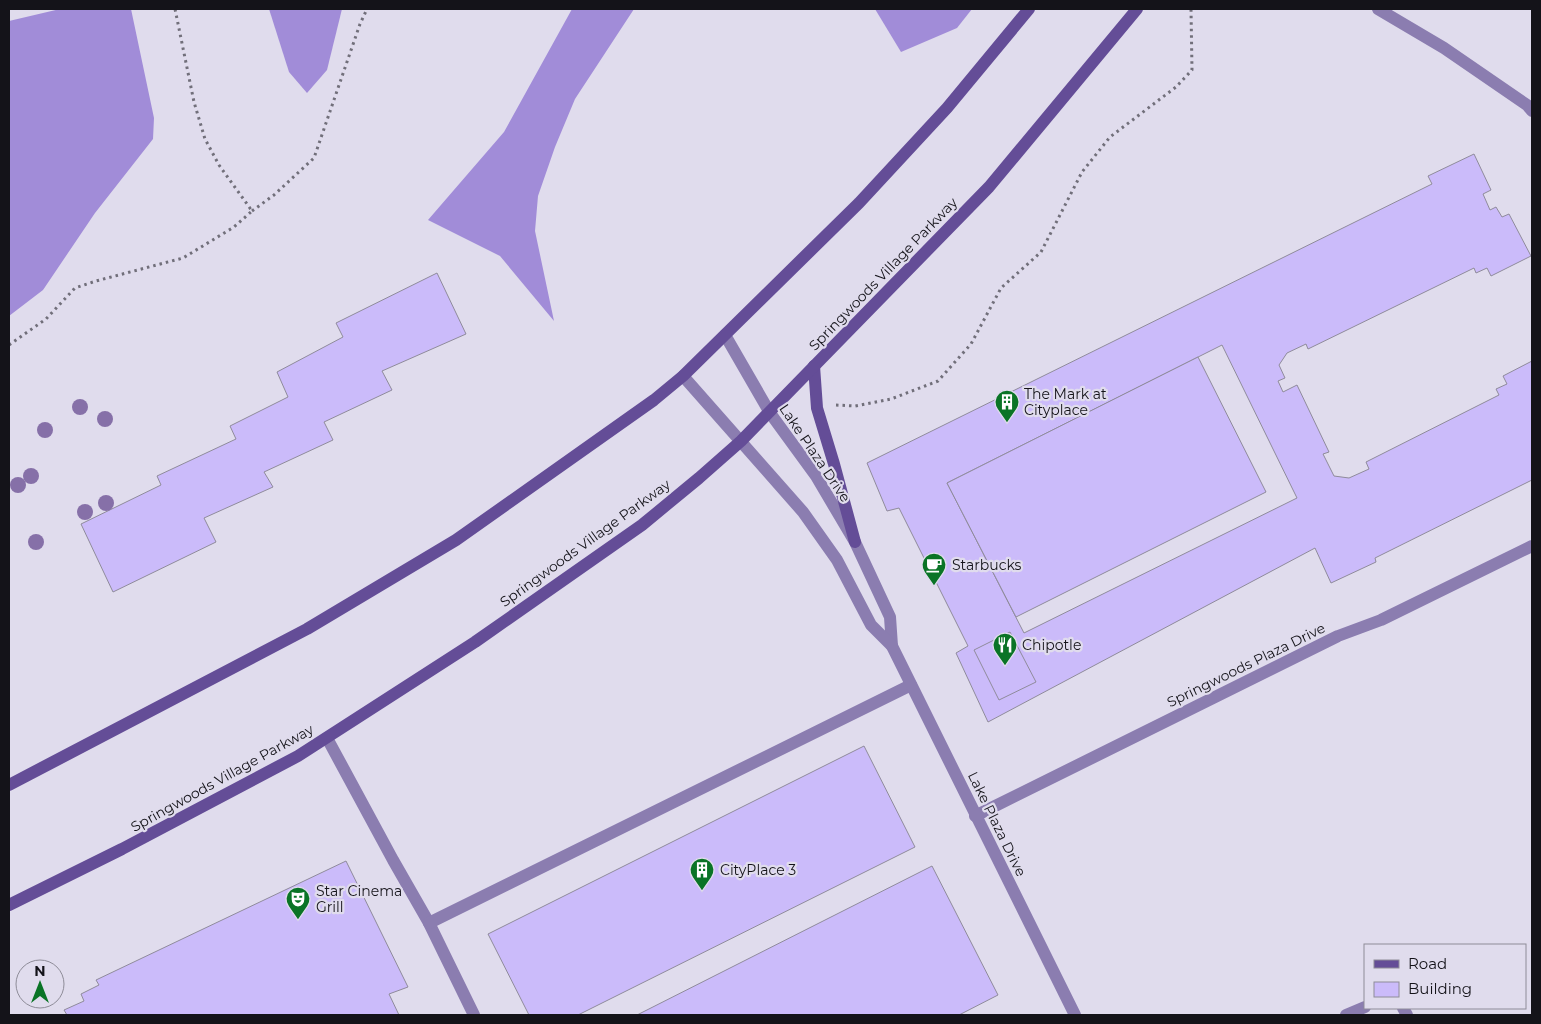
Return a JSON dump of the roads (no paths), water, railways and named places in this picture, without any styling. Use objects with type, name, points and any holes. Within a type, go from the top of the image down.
[{"type":"main road","points":[[9,785],[307,629],[464,534],[654,400],[683,376],[859,203],[947,108],[1030,9]]},
{"type":"main road","name":"Springwoods Village Parkway","points":[[9,904],[131,844],[298,756],[475,642],[642,525],[699,478],[770,413],[989,187],[1137,9]]},
{"type":"main road","points":[[814,366],[817,408],[855,542]]},
{"type":"street","points":[[1378,9],[1444,48],[1527,105],[1532,111]]},
{"type":"street","name":"Lake Plaza Drive","points":[[725,335],[770,413],[816,476],[855,542],[890,617],[892,646]]},
{"type":"street","name":"Lake Plaza Drive","points":[[683,376],[803,512],[837,560],[871,625],[892,646],[1072,1014]]},
{"type":"street","name":"Springwoods Plaza Drive","points":[[975,816],[1338,636],[1381,620],[1532,546]]},
{"type":"street","points":[[429,923],[911,685]]},
{"type":"street","points":[[327,738],[429,923],[474,1015]]},
{"type":"street","points":[[1346,1015],[1364,1006]]},
{"type":"place","name":"The Mark at Cityplace","points":[[1007,423]]},
{"type":"place","name":"Starbucks","points":[[934,586]]},
{"type":"place","name":"Chipotle","points":[[1005,666]]},
{"type":"place","name":"CityPlace 3","points":[[702,891]]},
{"type":"place","name":"Star Cinema Grill","points":[[298,920]]}]
